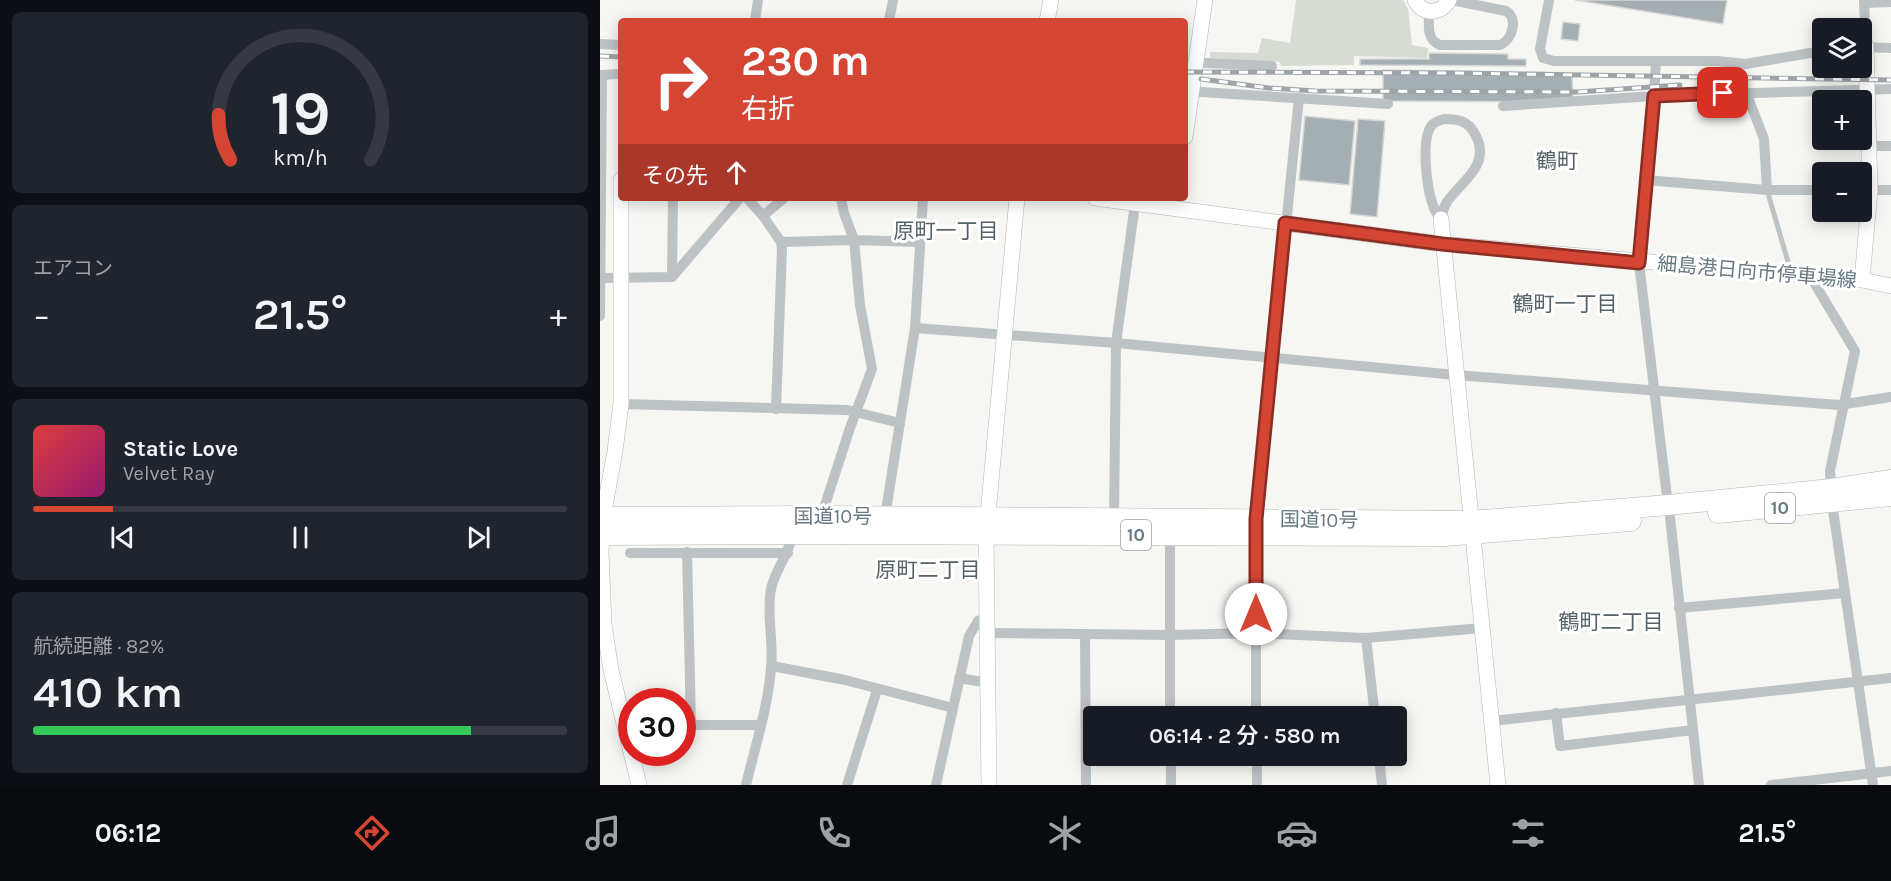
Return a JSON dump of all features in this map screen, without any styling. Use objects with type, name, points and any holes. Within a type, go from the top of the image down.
[{"type":"highway","name":"国道10号","points":[[1831,496],[1891,480]]},
{"type":"highway","name":"国道10号","points":[[601,526],[790,543],[1114,519],[1256,527],[1472,528],[1831,496],[1891,496]]},
{"type":"highway","name":"国道10号","points":[[601,526],[825,516],[885,517],[987,527],[1170,535],[1256,527]]},
{"type":"street","points":[[755,18],[758,0]]},
{"type":"street","points":[[890,18],[893,0]]},
{"type":"street","points":[[1048,18],[1052,0]]},
{"type":"street","points":[[1205,0],[1190,62],[1188,91],[1388,104]]},
{"type":"street","points":[[1415,0],[1419,6],[1429,12],[1442,9],[1450,0],[1506,11],[1513,18],[1510,38],[1500,45],[1440,45],[1430,38],[1429,12]]},
{"type":"street","points":[[1549,0],[1540,49],[1543,58],[1554,61],[1717,61],[1746,64],[1812,53]]},
{"type":"street","points":[[1864,18],[1864,1],[1891,2]]},
{"type":"street","points":[[600,44],[618,45]]},
{"type":"street","points":[[1872,47],[1891,48]]},
{"type":"street","points":[[1656,61],[1639,263],[1700,785]]},
{"type":"street","points":[[1190,62],[1272,66]]},
{"type":"street","points":[[600,316],[601,75],[618,74]]},
{"type":"street","points":[[1867,78],[1868,89]]},
{"type":"street","points":[[1503,106],[1654,96],[1891,89]]},
{"type":"street","points":[[1746,92],[1764,139],[1767,190]]},
{"type":"street","points":[[1257,706],[1256,527],[1299,98]]},
{"type":"street","points":[[1441,219],[1434,209],[1431,198],[1425,148],[1426,136],[1431,126],[1437,122],[1444,119],[1459,119],[1468,123],[1478,139],[1479,161],[1469,179],[1449,198],[1443,209],[1442,244],[1498,785]]},
{"type":"street","points":[[1872,146],[1891,146]]},
{"type":"street","points":[[1645,180],[1767,190],[1812,190]]},
{"type":"street","points":[[1872,190],[1891,190]]},
{"type":"street","points":[[618,700],[606,671],[601,526],[621,404],[621,201]]},
{"type":"street","points":[[672,277],[673,201]]},
{"type":"street","points":[[600,278],[672,277],[737,201]]},
{"type":"street","points":[[750,201],[781,242],[782,249],[776,409]]},
{"type":"street","points":[[763,216],[780,201]]},
{"type":"street","points":[[825,516],[825,505],[872,369],[860,305],[854,240],[842,201]]},
{"type":"street","points":[[885,517],[915,328],[922,201]]},
{"type":"street","points":[[989,785],[987,527],[1017,201]]},
{"type":"street","name":"細島港日向市停車場線","points":[[1115,201],[1135,204],[1176,204],[1285,223],[1442,244],[1639,263],[1862,280],[1891,286]]},
{"type":"street","points":[[1114,519],[1116,343],[1135,204]]},
{"type":"street","points":[[1862,280],[1865,222]]},
{"type":"street","points":[[781,242],[854,240],[919,242]]},
{"type":"street","points":[[1810,276],[1855,351],[1830,471],[1831,496],[1873,785]]},
{"type":"street","points":[[915,328],[1116,343],[1456,375],[1839,405],[1891,397]]},
{"type":"street","points":[[621,404],[856,412],[900,423]]},
{"type":"street","points":[[1170,535],[1170,706]]},
{"type":"street","points":[[630,553],[687,552],[790,543]]},
{"type":"street","points":[[746,785],[761,725],[772,666],[769,613],[771,588],[790,543]]},
{"type":"street","points":[[687,552],[687,688]]},
{"type":"street","points":[[1679,608],[1845,593]]},
{"type":"street","points":[[936,785],[969,636],[978,621],[988,617]]},
{"type":"street","points":[[989,633],[1170,635],[1256,633],[1366,638],[1482,628]]},
{"type":"street","points":[[1085,634],[1086,785]]},
{"type":"street","points":[[1366,638],[1374,706]]},
{"type":"street","points":[[772,666],[845,680],[953,708]]},
{"type":"street","points":[[959,678],[989,683]]},
{"type":"street","points":[[1492,721],[1891,678]]},
{"type":"street","points":[[847,785],[877,690]]},
{"type":"street","points":[[1557,713],[1560,746],[1693,730]]},
{"type":"street","points":[[696,725],[761,725]]},
{"type":"street","points":[[636,766],[639,785]]},
{"type":"street","points":[[1171,766],[1171,785]]},
{"type":"street","points":[[1257,766],[1257,785]]},
{"type":"street","points":[[1380,766],[1382,785]]},
{"type":"street","points":[[1771,785],[1891,771]]},
{"type":"lane","points":[[1767,190],[1792,275]]},
{"type":"shaded area","points":[[1296,0],[1403,0],[1408,9],[1412,45],[1428,48],[1427,58],[1354,56],[1354,65],[1281,66],[1280,62],[1210,58],[1210,52],[1258,53],[1262,38],[1290,43]]},
{"type":"building","points":[[1575,0],[1727,0],[1723,24]]},
{"type":"building","points":[[1563,22],[1580,24],[1578,41],[1561,39]]},
{"type":"building","points":[[1429,53],[1508,54],[1508,59],[1526,59],[1526,66],[1360,65],[1360,59],[1429,59]]},
{"type":"building","points":[[1383,70],[1572,73],[1573,102],[1383,101]]},
{"type":"building","points":[[1305,116],[1355,121],[1349,185],[1299,180]]},
{"type":"building","points":[[1358,119],[1385,121],[1377,217],[1350,214]]},
{"type":"railway","points":[[600,56],[618,57]]},
{"type":"railway","points":[[1188,72],[1456,73],[1891,80]]},
{"type":"railway","points":[[1201,79],[1269,88],[1315,91],[1578,92],[1680,85]]},
{"type":"district","name":"鶴町","points":[[1557,161]]},
{"type":"district","name":"原町一丁目","points":[[946,231]]},
{"type":"district","name":"鶴町一丁目","points":[[1565,304]]},
{"type":"district","name":"原町二丁目","points":[[928,570]]},
{"type":"district","name":"鶴町二丁目","points":[[1611,622]]},
{"type":"route","points":[[1256,614],[1256,519],[1285,223],[1442,244],[1639,263],[1654,96],[1723,93]]}]
